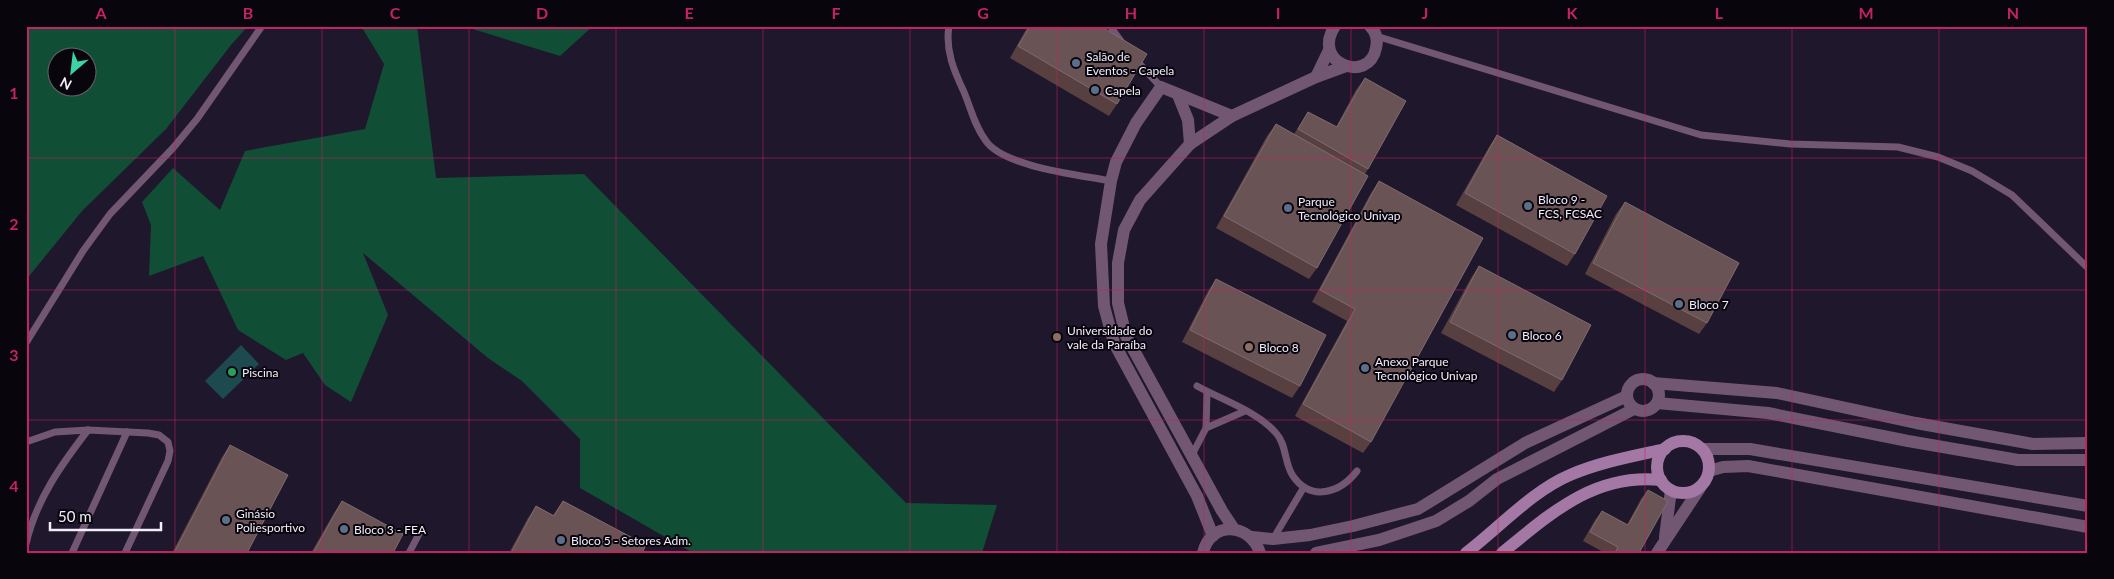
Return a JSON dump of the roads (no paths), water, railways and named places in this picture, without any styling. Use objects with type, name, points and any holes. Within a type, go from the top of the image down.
[{"type":"street","points":[[1316,77],[1329,50],[1330,33],[1335,26]]},
{"type":"street","points":[[1234,529],[1126,336],[1118,303],[1118,263],[1124,230],[1140,200],[1190,144],[1232,116],[1316,77],[1346,66],[1360,66],[1372,58],[1377,44],[1373,31]]},
{"type":"street","points":[[1329,50],[1332,57],[1346,66]]},
{"type":"street","points":[[1232,116],[1161,87],[1136,122],[1116,162],[1111,181],[1102,244],[1104,306],[1114,342],[1197,496],[1207,544],[1225,530],[1234,529],[1243,531],[1252,537],[1273,539],[1310,535],[1353,526],[1418,508],[1525,443],[1627,396]]},
{"type":"street","points":[[1178,95],[1188,120],[1190,144]]},
{"type":"street","points":[[1638,380],[1649,380],[1653,383],[1659,392],[1657,403],[1654,407],[1644,411],[1634,408],[1628,401],[1629,386],[1638,380]]},
{"type":"street","points":[[1653,383],[1777,393],[1916,423],[2032,444],[2088,443]]},
{"type":"street","points":[[1657,403],[1768,413],[1908,441],[2018,460],[2088,460]]},
{"type":"street","points":[[1316,553],[1379,540],[1436,521],[1497,479],[1634,408]]},
{"type":"street","points":[[1466,553],[1522,506],[1569,475],[1630,456],[1665,449],[1679,442],[1687,442],[1702,449],[1750,449],[2088,506]]},
{"type":"street","points":[[1665,449],[1658,463],[1661,480],[1671,490],[1686,493],[1700,488]]},
{"type":"street","points":[[1657,553],[1706,479],[1709,471],[1706,455],[1702,449]]},
{"type":"street","points":[[1709,471],[1724,467],[1748,466],[2088,527]]},
{"type":"street","points":[[1502,553],[1557,508],[1591,490],[1617,482],[1646,478],[1661,480]]},
{"type":"street","points":[[1665,539],[1671,490]]},
{"type":"street","points":[[1252,537],[1260,553]]},
{"type":"lane","points":[[26,343],[83,251],[110,214],[173,148],[197,119],[262,26]]},
{"type":"lane","points":[[949,26],[949,52],[954,71],[978,129],[986,143],[997,153],[1025,163],[1111,181]]},
{"type":"lane","points":[[1110,26],[1136,60],[1161,87]]},
{"type":"lane","points":[[1373,31],[1701,135],[1790,144],[1898,147],[1938,157],[1972,172],[2012,195],[2088,268]]},
{"type":"lane","points":[[1197,386],[1244,411],[1269,426],[1278,434],[1292,474],[1304,487],[1317,492],[1330,491],[1345,484],[1357,471]]},
{"type":"lane","points":[[1192,455],[1206,428],[1207,392]]},
{"type":"lane","points":[[1206,428],[1244,411]]},
{"type":"lane","points":[[26,544],[32,522],[52,479],[88,430]]},
{"type":"lane","points":[[26,442],[55,432],[88,430],[159,435],[168,442],[170,451],[168,461],[125,553]]},
{"type":"lane","points":[[72,553],[127,432]]},
{"type":"lane","points":[[1273,539],[1304,487]]},
{"type":"lane","points":[[409,553],[420,532]]},
{"type":"lane","points":[[1196,553],[1207,544]]},
{"type":"place","name":"Salão de Eventos - Capela","points":[[1076,63]]},
{"type":"place","name":"Capela","points":[[1095,90]]},
{"type":"place","name":"Bloco 9 - FCS, FCSAC","points":[[1528,206]]},
{"type":"place","name":"Parque Tecnológico Univap","points":[[1288,208]]},
{"type":"place","name":"Bloco 7","points":[[1679,304]]},
{"type":"place","name":"Bloco 6","points":[[1512,335]]},
{"type":"place","name":"Universidade do vale da Paraíba","points":[[1057,337]]},
{"type":"place","name":"Bloco 8","points":[[1249,347]]},
{"type":"place","name":"Anexo Parque Tecnológico Univap","points":[[1365,368]]},
{"type":"place","name":"Piscina","points":[[232,372]]},
{"type":"place","name":"Ginásio Poliesportivo","points":[[226,520]]},
{"type":"place","name":"Bloco 3 - FEA","points":[[344,529]]},
{"type":"place","name":"Bloco 5 - Setores Adm.","points":[[561,540]]}]
